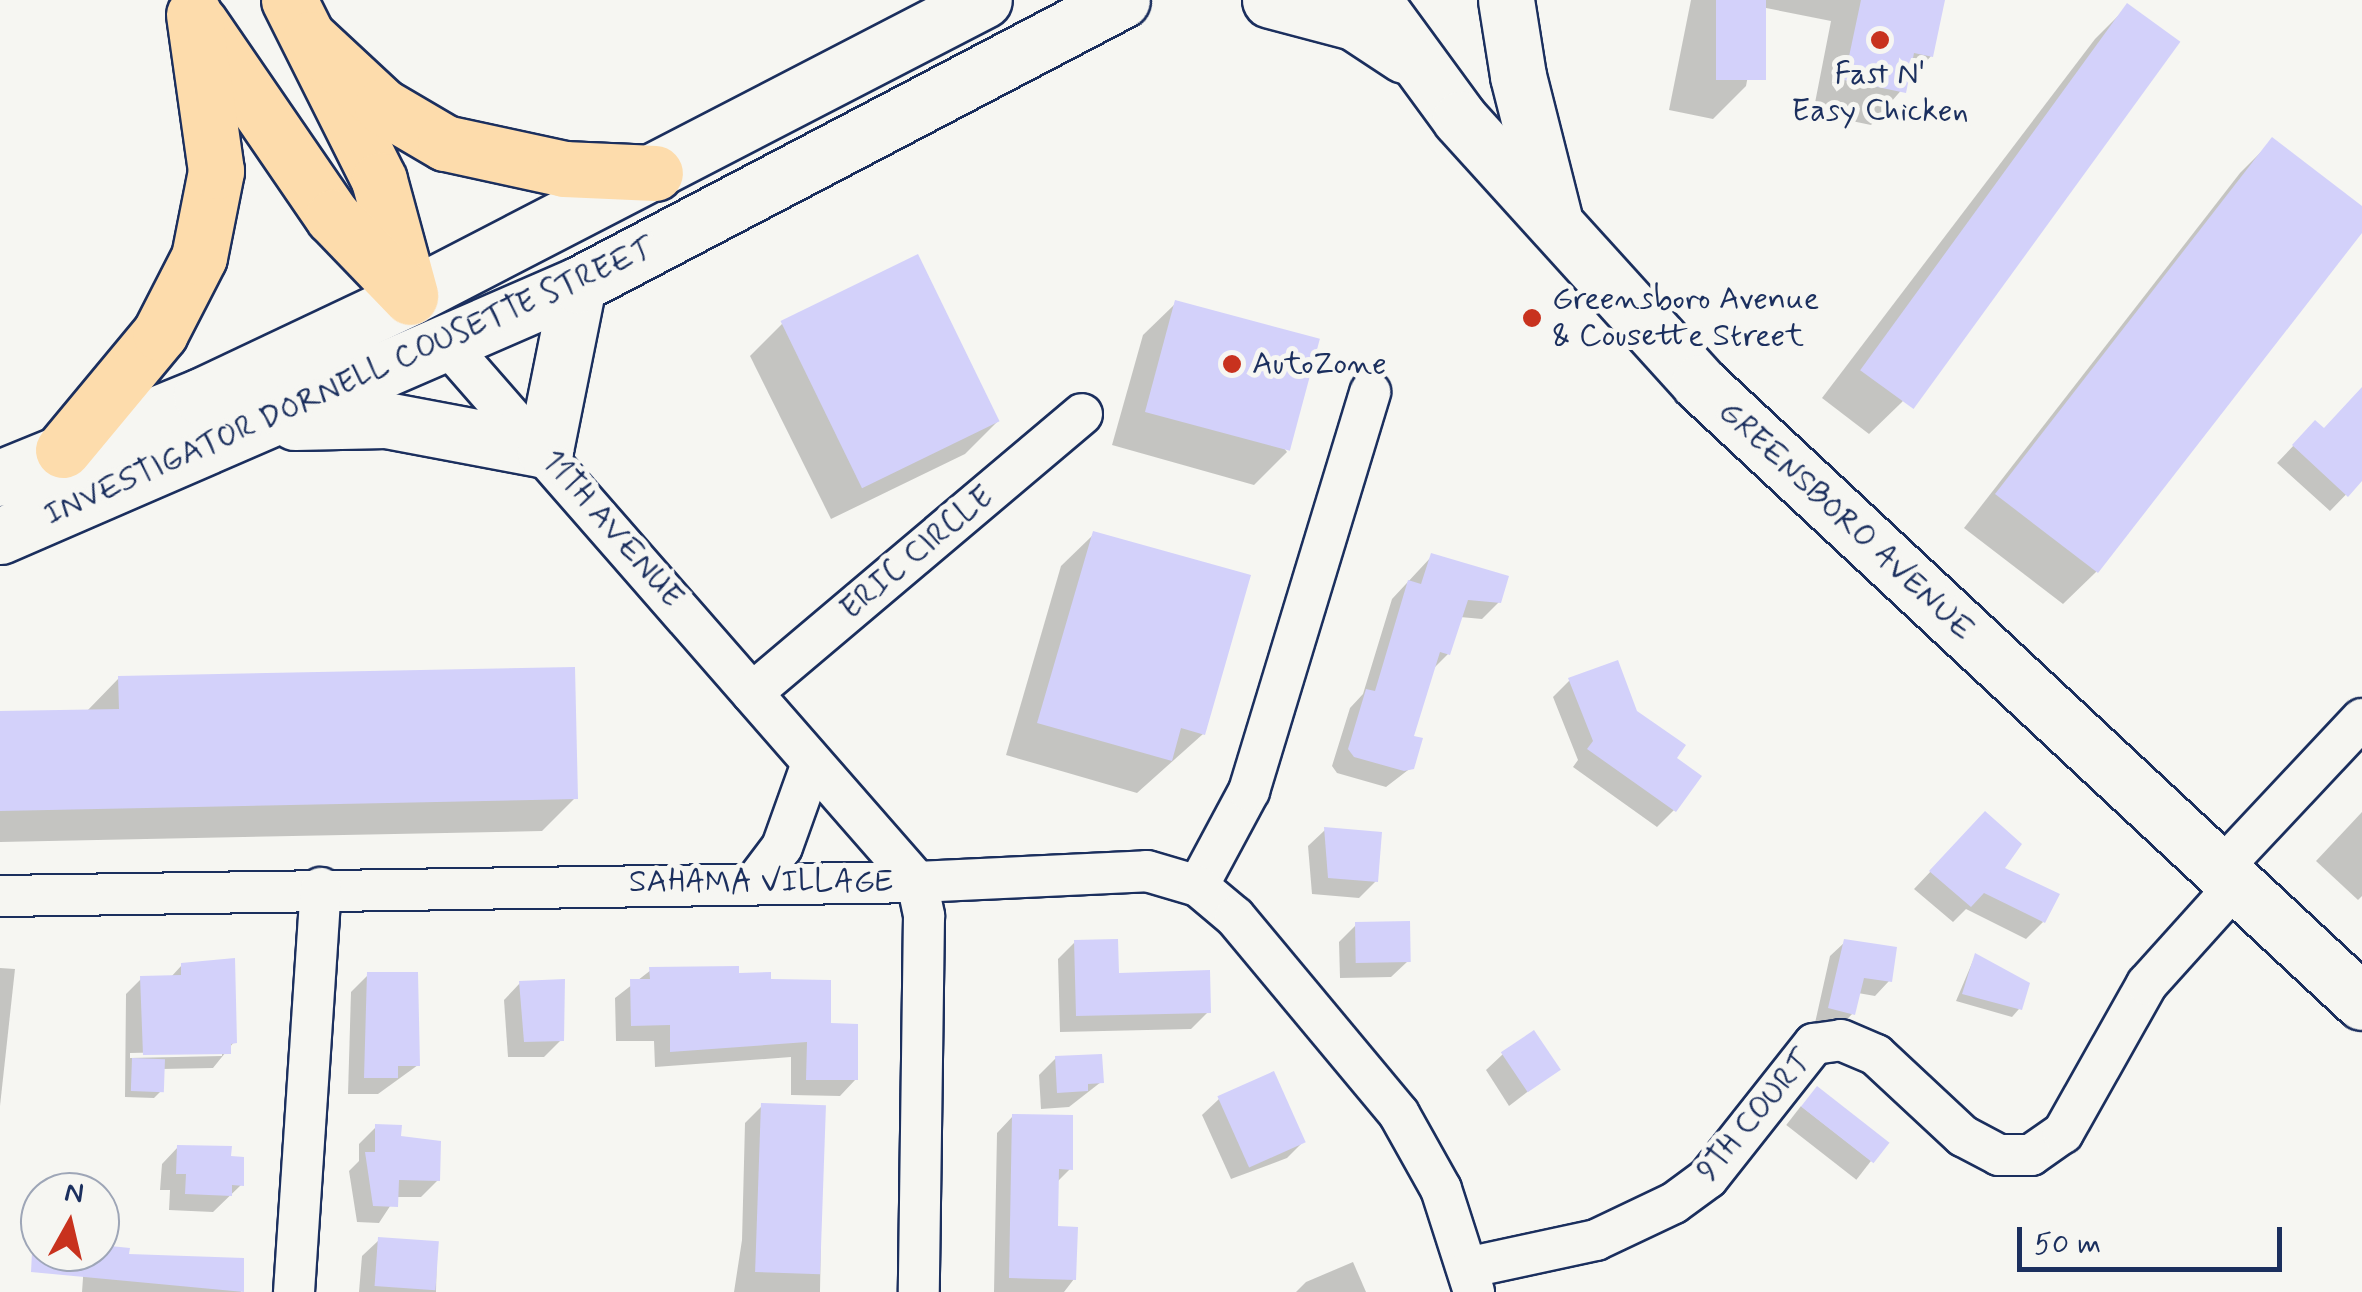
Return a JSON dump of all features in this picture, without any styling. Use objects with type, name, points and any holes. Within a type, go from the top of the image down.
[{"type":"highway","points":[[190,7],[333,217],[410,297]]},
{"type":"highway","points":[[62,450],[160,333],[199,257],[216,171],[190,7]]},
{"type":"highway","points":[[299,20],[382,106],[445,143],[564,169],[655,173]]},
{"type":"highway","points":[[299,20],[379,180],[410,297]]},
{"type":"main road","name":"INVESTIGATOR DORNELL COUSETTE STREET","points":[[0,478],[200,396],[410,297],[984,0]]},
{"type":"main road","name":"INVESTIGATOR DORNELL COUSETTE STREET","points":[[0,536],[272,422],[578,285],[1122,0]]},
{"type":"main road","points":[[1270,0],[1354,22],[1416,63]]},
{"type":"main road","name":"GREENSBORO AVENUE","points":[[1373,0],[1416,63],[1557,230],[1783,466],[2362,1002]]},
{"type":"main road","points":[[1506,0],[1518,76],[1557,230]]},
{"type":"main road","points":[[272,422],[386,420],[544,450],[578,285]]},
{"type":"main road","name":"11TH AVENUE","points":[[410,297],[446,343]]},
{"type":"street","name":"11TH AVENUE","points":[[446,343],[544,450],[917,882]]},
{"type":"street","points":[[1198,886],[1249,791],[1370,392]]},
{"type":"street","name":"ERIC CIRCLE","points":[[752,693],[1082,414]]},
{"type":"street","name":"9TH COURT","points":[[1473,1280],[1596,1240],[1674,1203],[1708,1178],[1814,1044],[1842,1040],[1876,1055],[1963,1136],[1999,1155],[2031,1155],[2063,1132],[2147,984],[2228,877],[2362,719]]},
{"type":"street","points":[[757,880],[782,846],[812,763]]},
{"type":"street","name":"SAHAMA VILLAGE","points":[[0,896],[757,880],[917,882],[1147,871],[1198,886],[1236,918],[1399,1114],[1424,1150],[1473,1280]]},
{"type":"street","points":[[917,882],[924,916],[920,1292]]},
{"type":"street","points":[[294,1292],[321,888]]},
{"type":"building","points":[[1716,0],[1766,0],[1766,80],[1716,80]]},
{"type":"building","points":[[1861,0],[1945,0],[1933,57],[1914,53],[1906,93],[1844,80]]},
{"type":"building","points":[[2127,3],[2180,42],[1914,409],[1860,370]]},
{"type":"building","points":[[2272,137],[2362,206],[2362,233],[2098,573],[1995,494]]},
{"type":"building","points":[[918,254],[1000,421],[862,488],[780,321]]},
{"type":"building","points":[[1175,300],[1320,339],[1290,451],[1145,412]]},
{"type":"building","points":[[2362,387],[2362,481],[2348,497],[2292,445],[2315,420],[2324,428]]},
{"type":"building","points":[[1093,531],[1251,575],[1205,735],[1181,728],[1172,761],[1037,723]]},
{"type":"building","points":[[1431,553],[1509,576],[1501,603],[1468,600],[1450,655],[1440,652],[1414,736],[1423,738],[1414,769],[1404,771],[1354,757],[1348,749],[1366,689],[1375,691],[1408,580],[1421,584]]},
{"type":"building","points":[[1618,660],[1637,711],[1686,745],[1677,758],[1702,776],[1676,812],[1587,749],[1593,741],[1568,678]]},
{"type":"building","points":[[575,667],[578,799],[0,811],[0,711],[119,709],[118,676]]},
{"type":"building","points":[[1985,811],[2022,844],[2005,868],[2060,894],[2045,923],[1984,893],[1971,907],[1929,871]]},
{"type":"building","points":[[1324,827],[1382,832],[1378,882],[1328,878]]},
{"type":"building","points":[[1410,921],[1411,962],[1356,963],[1355,922]]},
{"type":"building","points":[[1118,939],[1119,973],[1210,970],[1211,1013],[1076,1016],[1074,940]]},
{"type":"building","points":[[1844,939],[1897,947],[1892,982],[1864,978],[1855,1015],[1828,1008]]},
{"type":"building","points":[[1975,953],[2030,983],[2022,1010],[1962,994]]},
{"type":"building","points":[[235,958],[237,1043],[231,1044],[231,1054],[143,1055],[140,976],[181,975],[181,963]]},
{"type":"building","points":[[739,966],[739,973],[771,972],[771,979],[831,980],[831,1023],[858,1024],[858,1080],[806,1080],[807,1042],[670,1052],[670,1025],[631,1026],[630,979],[650,979],[649,967]]},
{"type":"building","points":[[367,972],[418,972],[420,1066],[398,1066],[398,1078],[364,1078]]},
{"type":"building","points":[[565,979],[564,1041],[524,1042],[519,981]]},
{"type":"building","points":[[1534,1030],[1561,1070],[1528,1092],[1501,1052]]},
{"type":"building","points":[[1102,1054],[1104,1083],[1088,1084],[1088,1091],[1057,1093],[1055,1056]]},
{"type":"building","points":[[132,1058],[165,1059],[164,1092],[131,1091]]},
{"type":"building","points":[[1274,1071],[1306,1142],[1249,1167],[1217,1096]]},
{"type":"building","points":[[1817,1086],[1889,1143],[1873,1163],[1801,1106]]},
{"type":"building","points":[[761,1103],[826,1105],[820,1274],[755,1272]]},
{"type":"building","points":[[1012,1114],[1073,1115],[1073,1170],[1059,1169],[1058,1226],[1078,1227],[1076,1280],[1009,1278]]},
{"type":"building","points":[[375,1124],[402,1125],[401,1136],[441,1141],[440,1181],[399,1180],[398,1207],[373,1206],[365,1152],[375,1152]]},
{"type":"building","points":[[177,1145],[232,1146],[231,1156],[244,1157],[244,1186],[232,1185],[232,1196],[185,1194],[186,1174],[176,1174]]},
{"type":"building","points":[[378,1237],[439,1241],[435,1290],[375,1286]]},
{"type":"building","points":[[120,1247],[130,1248],[129,1254],[244,1258],[244,1292],[31,1272],[120,1272]]},
{"type":"place","name":"Fast N' Easy Chicken","points":[[1880,40]]},
{"type":"place","name":"Greensboro Avenue & Cousette Street","points":[[1532,318]]},
{"type":"place","name":"AutoZone","points":[[1232,364]]}]
